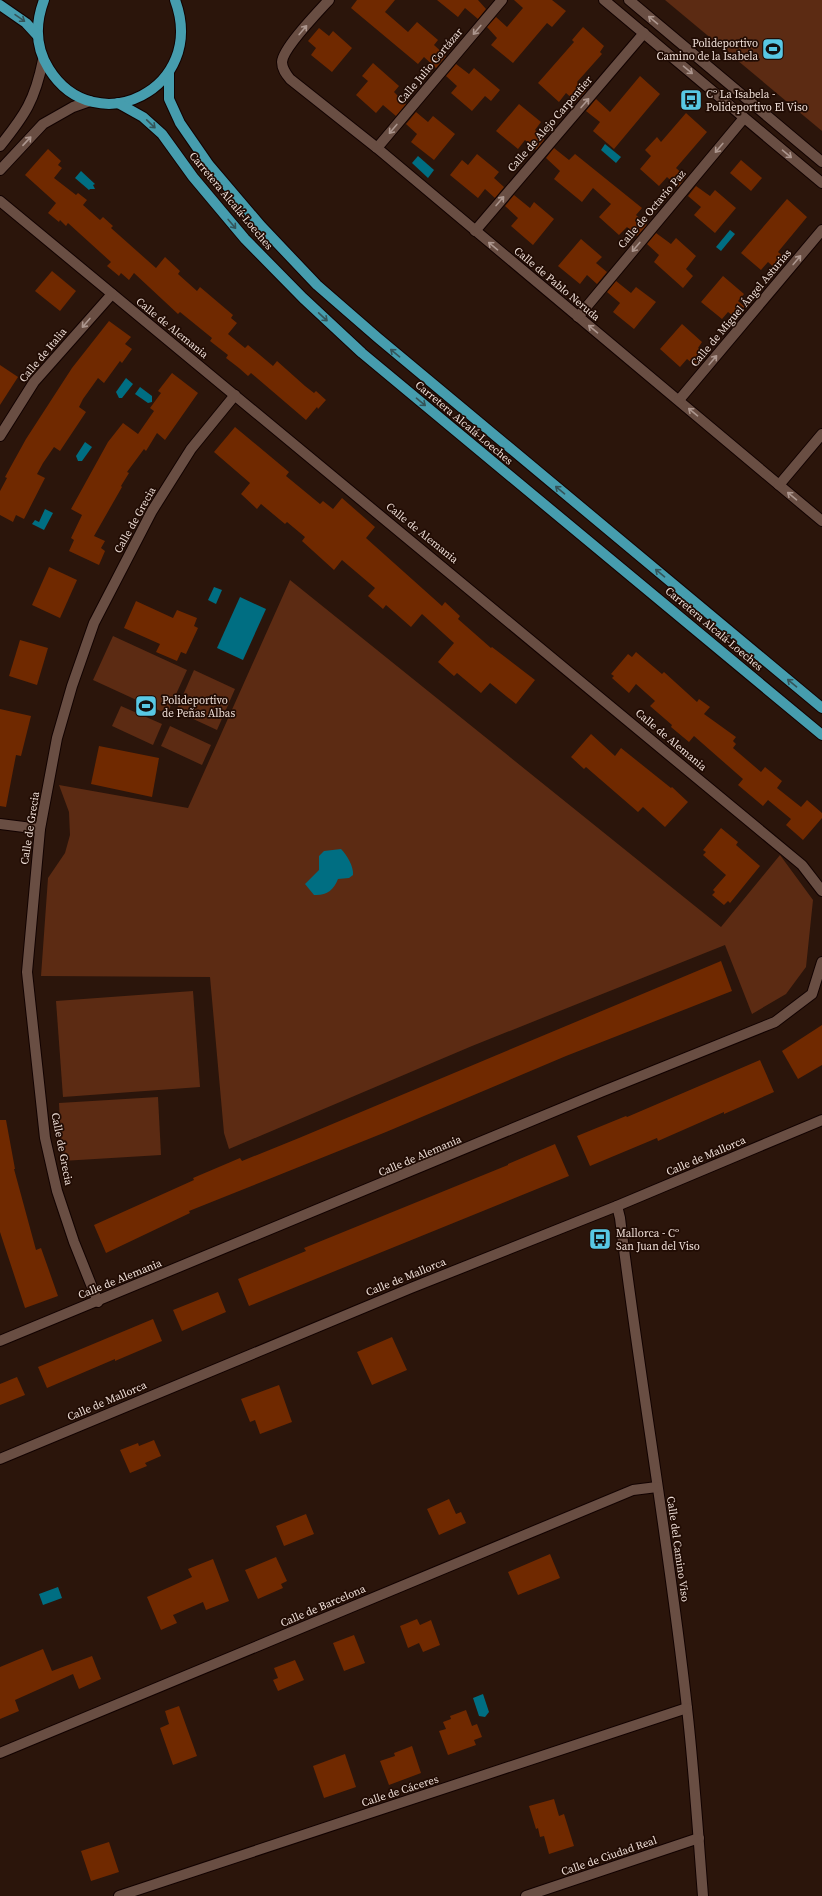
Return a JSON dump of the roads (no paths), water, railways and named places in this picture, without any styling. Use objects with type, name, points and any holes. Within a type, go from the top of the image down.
[{"type":"main road","points":[[44,0],[38,15],[37,35],[43,60],[55,78],[70,92],[90,101],[104,104],[118,103],[137,98],[155,88],[169,73],[178,55],[182,35],[180,14],[175,0]]},
{"type":"main road","points":[[0,5],[26,22],[37,35]]},
{"type":"main road","name":"Carretera Alcalá-Loeches","points":[[169,73],[170,99],[180,123],[209,165],[261,226],[317,284],[378,338],[822,708]]},
{"type":"main road","name":"Carretera Alcalá-Loeches","points":[[118,103],[143,117],[162,134],[193,178],[245,239],[303,298],[362,353],[822,735]]},
{"type":"street","name":"Calle de Pablo Neruda","points":[[329,0],[286,50],[282,62],[284,70],[290,79],[377,148],[822,521]]},
{"type":"street","name":"Calle Julio Cortázar","points":[[377,148],[502,0]]},
{"type":"street","points":[[604,0],[822,183]]},
{"type":"street","points":[[629,0],[822,162]]},
{"type":"street","name":"Calle de Alejo Carpentier","points":[[475,231],[644,33]]},
{"type":"street","points":[[0,146],[27,110],[38,86],[43,60]]},
{"type":"street","points":[[0,170],[43,124],[73,107],[90,101]]},
{"type":"street","name":"Calle de Octavio Paz","points":[[578,317],[744,118]]},
{"type":"street","name":"Calle de Alemania","points":[[0,201],[802,865],[822,891]]},
{"type":"street","name":"Calle de Miguel Ángel Asturias","points":[[679,400],[822,230]]},
{"type":"street","name":"Calle de Italia","points":[[0,436],[34,382],[112,294]]},
{"type":"street","name":"Calle de Grecia","points":[[98,1302],[74,1242],[57,1191],[45,1138],[28,972],[34,878],[40,830],[57,738],[72,686],[94,623],[152,511],[191,449],[235,395]]},
{"type":"street","points":[[779,485],[822,434]]},
{"type":"street","points":[[0,824],[40,830]]},
{"type":"street","name":"Calle de Alemania","points":[[0,1342],[601,1092],[775,1022],[812,994],[822,962]]},
{"type":"street","name":"Calle de Mallorca","points":[[0,1459],[411,1288],[617,1206],[822,1120]]},
{"type":"street","name":"Calle del Camino Viso","points":[[617,1206],[620,1218],[634,1331],[687,1708],[703,1896]]},
{"type":"street","name":"Calle de Barcelona","points":[[0,1753],[633,1490],[657,1487]]},
{"type":"street","name":"Calle de Cáceres","points":[[120,1896],[687,1708]]},
{"type":"street","name":"Calle de Ciudad Real","points":[[526,1896],[698,1838]]},
{"type":"water","points":[[605,144],[621,157],[616,163],[601,150]]},
{"type":"water","points":[[418,156],[434,170],[428,178],[412,163]]},
{"type":"water","points":[[81,171],[95,184],[93,185],[95,189],[89,190],[75,178]]},
{"type":"water","points":[[730,230],[735,234],[721,251],[716,247]]},
{"type":"water","points":[[126,378],[133,384],[122,398],[119,398],[116,392]]},
{"type":"water","points":[[140,387],[152,396],[152,402],[148,403],[135,394]]},
{"type":"water","points":[[85,442],[92,447],[82,461],[78,461],[76,456]]},
{"type":"water","points":[[45,509],[53,513],[44,530],[32,524],[35,520],[39,522]]},
{"type":"water","points":[[214,587],[222,590],[216,604],[208,600]]},
{"type":"water","points":[[240,597],[266,609],[243,660],[217,648]]},
{"type":"water","points":[[341,849],[350,861],[353,875],[349,878],[338,879],[329,892],[314,895],[305,884],[319,870],[319,856],[324,851]]},
{"type":"water","points":[[58,1587],[62,1598],[43,1605],[39,1594]]},
{"type":"water","points":[[483,1694],[489,1712],[485,1717],[479,1716],[473,1698]]},
{"type":"place","name":"Polideportivo Camino de la Isabela","points":[[773,49]]},
{"type":"place","name":"Cº La Isabela - Polideportivo El Viso","points":[[691,100]]},
{"type":"place","name":"Polideportivo de Peñas Albas","points":[[146,706]]},
{"type":"place","name":"Mallorca - Cº San Juan del Viso","points":[[600,1239]]}]
